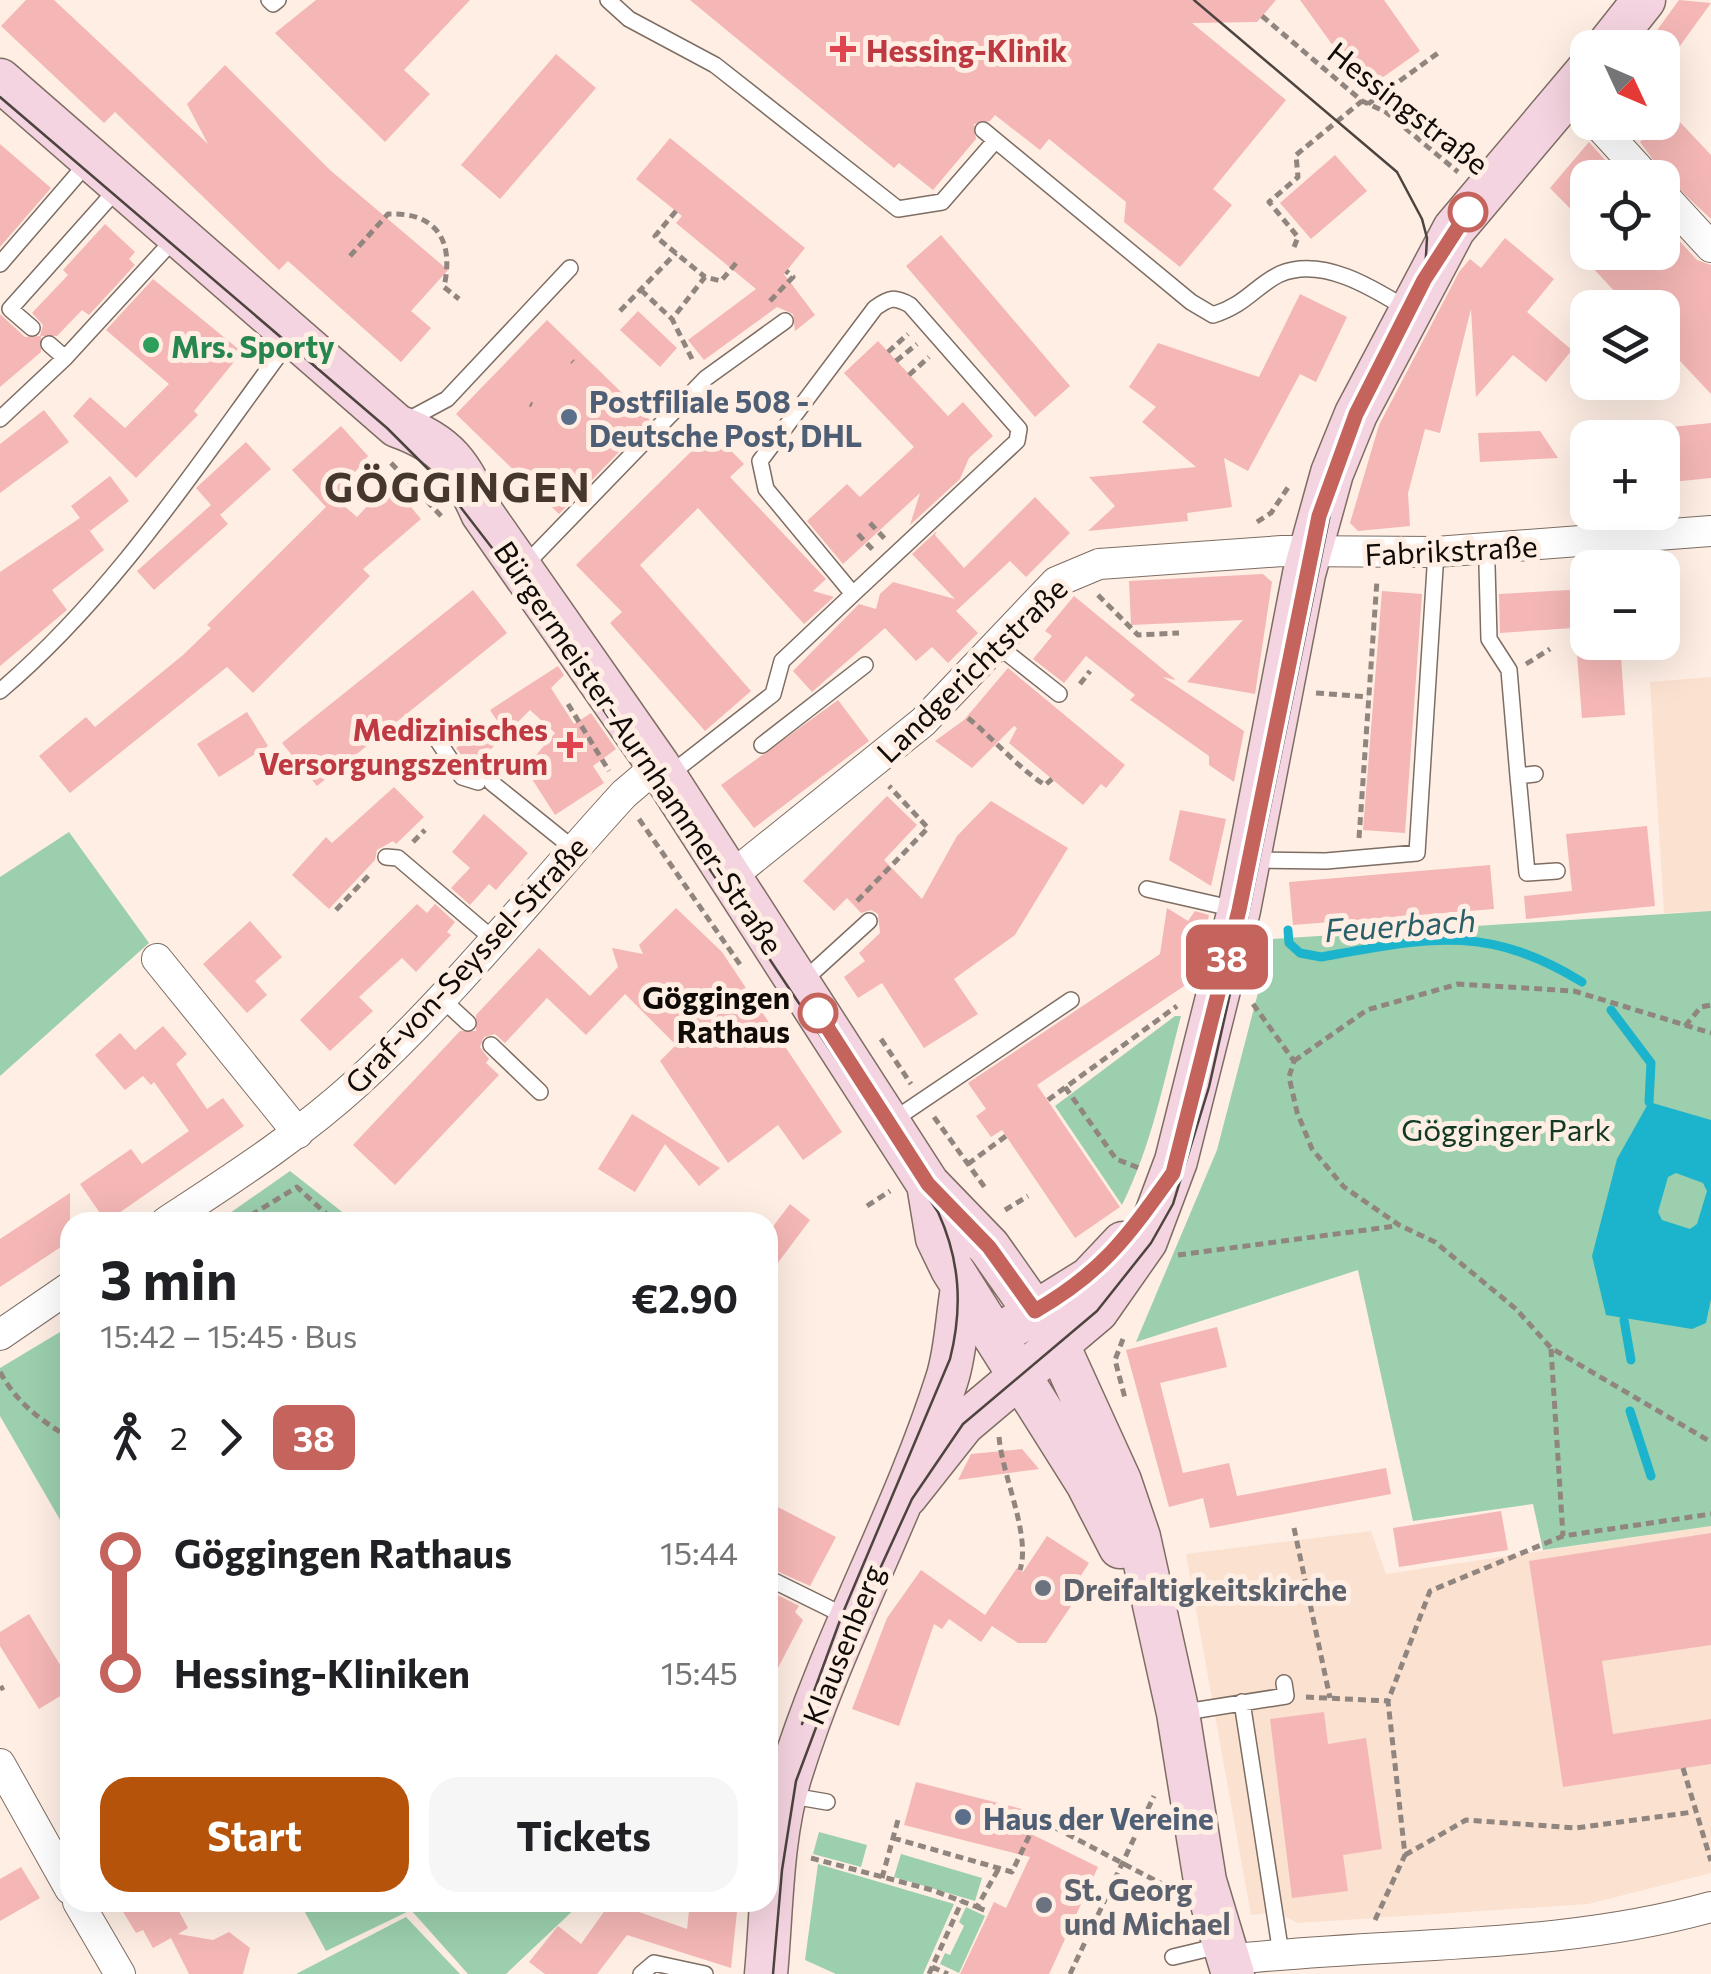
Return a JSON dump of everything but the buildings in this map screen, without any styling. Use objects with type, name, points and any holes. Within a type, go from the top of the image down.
[{"type":"street","points":[[1620,30],[1644,0]]},
{"type":"street","name":"Bürgermeister-Aurnhammer-Straße","points":[[4,91],[178,234],[397,426],[430,438],[464,472],[482,513],[662,771],[799,984],[906,1112],[909,1188],[962,1288],[1020,1374],[1030,1428],[1152,1598]]},
{"type":"street","points":[[948,1377],[996,1338],[1046,1328],[1111,1295],[1146,1241],[1159,1172],[1239,910],[1310,551],[1356,414],[1454,230],[1483,194],[1570,114]]},
{"type":"street","points":[[1617,140],[1633,160]]},
{"type":"street","points":[[1680,213],[1711,247]]},
{"type":"street","name":"Fabrikstraße","points":[[1310,551],[1436,552],[1711,532]]},
{"type":"street","name":"Landgerichtstraße","points":[[729,878],[871,764],[909,723],[997,645],[1056,582],[1099,564],[1310,551]]},
{"type":"street","name":"Graf-von-Seyssel-Straße","points":[[181,1212],[298,1134],[359,1080],[441,998],[624,794],[662,771]]},
{"type":"street","points":[[157,959],[298,1134]]},
{"type":"street","name":"Bürgermeister-Aurnhammer-Straße","points":[[909,1188],[989,1247],[1046,1328],[1120,1480],[1139,1537],[1178,1713],[1205,1881],[1228,1960]]},
{"type":"street","name":"Klausenberg","points":[[778,1905],[798,1790],[850,1619],[906,1496],[948,1377],[962,1288]]},
{"type":"street","points":[[0,1335],[60,1294]]},
{"type":"street","name":"Klausenberg","points":[[906,1496],[962,1424],[1020,1374],[1046,1328]]},
{"type":"street","points":[[0,1764],[60,1871]]},
{"type":"street","points":[[1228,1960],[1514,1942],[1641,1926],[1711,1907]]},
{"type":"street","points":[[84,1912],[120,1974]]},
{"type":"street","name":"Klausenberg","points":[[766,1974],[777,1912]]},
{"type":"lane","points":[[270,0],[273,4],[278,0]]},
{"type":"lane","points":[[608,0],[629,19],[715,65],[898,209],[942,202],[989,136],[1190,302],[1212,315],[1240,306],[1281,274],[1321,270],[1408,310]]},
{"type":"lane","points":[[0,264],[105,172]]},
{"type":"lane","points":[[32,328],[10,308],[105,172]]},
{"type":"lane","points":[[0,419],[65,358],[178,234]]},
{"type":"lane","points":[[397,426],[447,398],[570,268]]},
{"type":"lane","points":[[662,771],[772,694],[782,660],[853,594],[1017,441],[1020,429],[917,313],[898,298],[888,298],[874,308],[760,461],[766,490],[853,594]]},
{"type":"lane","points":[[522,568],[706,378],[785,320]]},
{"type":"lane","points":[[0,691],[52,646],[126,558],[187,483],[294,334]]},
{"type":"lane","points":[[50,344],[65,358]]},
{"type":"lane","points":[[1250,860],[1327,853],[1418,853],[1436,552]]},
{"type":"lane","points":[[1487,566],[1489,639],[1509,670],[1527,873],[1557,871]]},
{"type":"lane","points":[[997,645],[1058,694]]},
{"type":"lane","points":[[762,744],[866,665]]},
{"type":"lane","points":[[436,738],[462,778],[485,782],[574,849]]},
{"type":"lane","points":[[1518,776],[1535,774]]},
{"type":"lane","points":[[386,856],[398,858],[493,939]]},
{"type":"lane","points":[[1148,889],[1239,910]]},
{"type":"lane","points":[[799,984],[869,921]]},
{"type":"lane","points":[[441,998],[468,1023]]},
{"type":"lane","points":[[906,1112],[1071,1000]]},
{"type":"lane","points":[[491,1045],[540,1092]]},
{"type":"lane","points":[[778,1583],[850,1619]]},
{"type":"lane","points":[[1178,1713],[1285,1690]]},
{"type":"lane","points":[[1242,1702],[1282,1954]]},
{"type":"lane","points":[[1173,1957],[1228,1960]]},
{"type":"lane","points":[[641,1974],[654,1963],[706,1974]]},
{"type":"path","name":"Hessingstraße","points":[[1262,16],[1366,103],[1386,112],[1483,194]]},
{"type":"path","points":[[1281,274],[1298,237],[1270,202],[1298,177],[1296,155],[1438,53]]},
{"type":"path","points":[[676,211],[655,236],[706,276],[722,280],[737,262]]},
{"type":"path","points":[[350,256],[388,214],[410,213],[437,231],[446,245],[449,262],[444,287],[459,299]]},
{"type":"path","points":[[620,311],[676,252]]},
{"type":"path","points":[[773,307],[769,302],[793,276],[786,272]]},
{"type":"path","points":[[672,319],[706,276]]},
{"type":"path","points":[[641,290],[672,319],[692,359]]},
{"type":"path","points":[[1271,514],[1282,499]]},
{"type":"path","points":[[1074,572],[1138,635],[1179,633]]},
{"type":"path","points":[[1358,856],[1378,574]]},
{"type":"path","points":[[1305,692],[1368,697]]},
{"type":"path","points":[[962,710],[1014,757],[1022,770],[1045,785],[1052,779]]},
{"type":"path","points":[[853,904],[928,828],[871,764]]},
{"type":"path","points":[[336,910],[386,856]]},
{"type":"path","points":[[1711,1033],[1574,991],[1458,984],[1367,1010],[1294,1061],[1290,1077],[1312,1149],[1344,1187],[1398,1225],[1450,1253],[1516,1308],[1551,1348],[1711,1442]]},
{"type":"path","points":[[1048,1100],[1185,1000]]},
{"type":"path","points":[[1251,1002],[1294,1061]]},
{"type":"path","points":[[1685,1026],[1702,1007],[1711,1005]]},
{"type":"path","points":[[872,1026],[906,1112],[968,1164],[991,1196]]},
{"type":"path","points":[[1065,1087],[1116,1159],[1159,1172]]},
{"type":"path","points":[[968,1164],[1006,1136]]},
{"type":"path","points":[[256,1212],[297,1187],[324,1212]]},
{"type":"path","points":[[866,1206],[909,1188]]},
{"type":"path","points":[[1010,1224],[1002,1212],[1028,1196]]},
{"type":"path","points":[[1162,1257],[1398,1225]]},
{"type":"path","points":[[1117,1348],[1115,1360],[1125,1398]]},
{"type":"path","points":[[1551,1348],[1563,1536]]},
{"type":"path","points":[[0,1372],[11,1392],[36,1418],[60,1432]]},
{"type":"path","points":[[986,1438],[1030,1428]]},
{"type":"path","points":[[999,1434],[1003,1474],[1026,1549],[1020,1570]]},
{"type":"path","points":[[1378,1948],[1375,1916],[1404,1856],[1388,1702],[1430,1591],[1563,1536],[1711,1514]]},
{"type":"path","points":[[1294,1528],[1330,1698]]},
{"type":"path","points":[[1285,1690],[1388,1702]]},
{"type":"path","points":[[1070,1974],[1156,1791],[1186,1763]]},
{"type":"path","points":[[1682,1768],[1692,1812],[1711,1861]]},
{"type":"path","points":[[798,1790],[810,1858],[808,1874]]},
{"type":"path","points":[[1404,1856],[1466,1820],[1576,1828],[1692,1812]]},
{"type":"path","points":[[882,1878],[898,1820]]},
{"type":"path","points":[[892,1838],[1012,1872],[1031,1832],[1048,1824],[1162,1884]]},
{"type":"path","points":[[810,1858],[989,1912]]},
{"type":"path","points":[[978,1907],[1000,1868]]},
{"type":"path","points":[[948,1974],[931,1970],[962,1902]]},
{"type":"shaded area","points":[[1711,677],[1711,911],[1664,913],[1650,682]]},
{"type":"shaded area","points":[[1711,1526],[1711,1873],[1588,1904],[1298,1923],[1275,1912],[1251,1915],[1186,1554],[1371,1531],[1386,1574]]},
{"type":"green space","points":[[69,832],[149,943],[0,1076],[0,877]]},
{"type":"green space","name":"Gögginger Park","points":[[1711,911],[1711,1526],[1543,1550],[1533,1504],[1413,1521],[1358,1270],[1136,1342],[1217,1150],[1272,939]]},
{"type":"green space","points":[[1175,1016],[1181,1016],[1156,1112],[1122,1205],[1055,1106]]},
{"type":"green space","points":[[290,1171],[342,1212],[231,1212]]},
{"type":"green space","points":[[60,1332],[60,1520],[0,1416],[0,1368]]},
{"type":"green space","points":[[819,1832],[867,1845],[861,1867],[813,1854]]},
{"type":"green space","points":[[901,1854],[982,1878],[975,1901],[894,1877]]},
{"type":"green space","points":[[818,1864],[954,1904],[923,1974],[836,1974],[805,1960]]},
{"type":"green space","points":[[966,1907],[985,1916],[959,1973],[940,1964],[945,1953],[950,1955],[964,1926],[959,1922]]},
{"type":"green space","points":[[305,1912],[407,1912],[326,1951]]},
{"type":"green space","points":[[413,1912],[571,1912],[506,1974],[468,1974]]},
{"type":"green space","points":[[406,1917],[460,1974],[296,1974]]},
{"type":"water","points":[[1649,1102],[1711,1120],[1711,1299],[1706,1323],[1692,1329],[1606,1315],[1592,1256],[1617,1159]],"holes":[[[1676,1173],[1703,1183],[1707,1191],[1697,1224],[1690,1229],[1662,1220],[1658,1212],[1668,1177]]]},
{"type":"waterway","name":"Feuerbach","points":[[1288,930],[1289,943],[1300,953],[1321,957],[1425,941],[1485,943],[1548,963],[1582,982]]},
{"type":"waterway","name":"Feuerbach","points":[[1611,1010],[1651,1063],[1649,1102]]},
{"type":"waterway","name":"Feuerbach","points":[[1624,1320],[1631,1360]]},
{"type":"waterway","name":"Feuerbach","points":[[1630,1411],[1651,1476]]},
{"type":"tram line","points":[[773,1974],[782,1870],[796,1781],[856,1621],[912,1499],[963,1424],[1097,1311],[1151,1243],[1173,1204],[1209,1087],[1338,475],[1425,273],[1427,238],[1422,219],[1397,172],[1194,0]]},
{"type":"tram line","points":[[0,97],[387,428],[442,483],[519,583],[938,1212],[951,1248],[957,1284],[957,1321],[950,1359],[842,1615],[802,1724]]},
{"type":"bus line","name":"38","points":[[818,1013],[928,1184],[989,1247],[1035,1311],[1090,1278],[1121,1246],[1173,1173],[1239,910],[1304,574],[1332,473],[1356,414],[1424,280],[1468,212]]},
{"type":"place","name":"Hessing-Klinik","points":[[843,49]]},
{"type":"place","name":"Mrs. Sporty","points":[[151,345]]},
{"type":"place","name":"Postfiliale 508 - Deutsche Post, DHL","points":[[569,417]]},
{"type":"place","name":"Medizinisches Versorgungszentrum","points":[[570,745]]},
{"type":"place","name":"Göggingen Rathaus","points":[[818,1013]]},
{"type":"place","name":"Dreifaltigkeitskirche","points":[[1043,1588]]},
{"type":"place","name":"Haus der Vereine","points":[[963,1817]]},
{"type":"place","name":"St. Georg und Michael","points":[[1044,1905]]},
{"type":"district","name":"GÖGGINGEN","points":[[458,485]]}]
